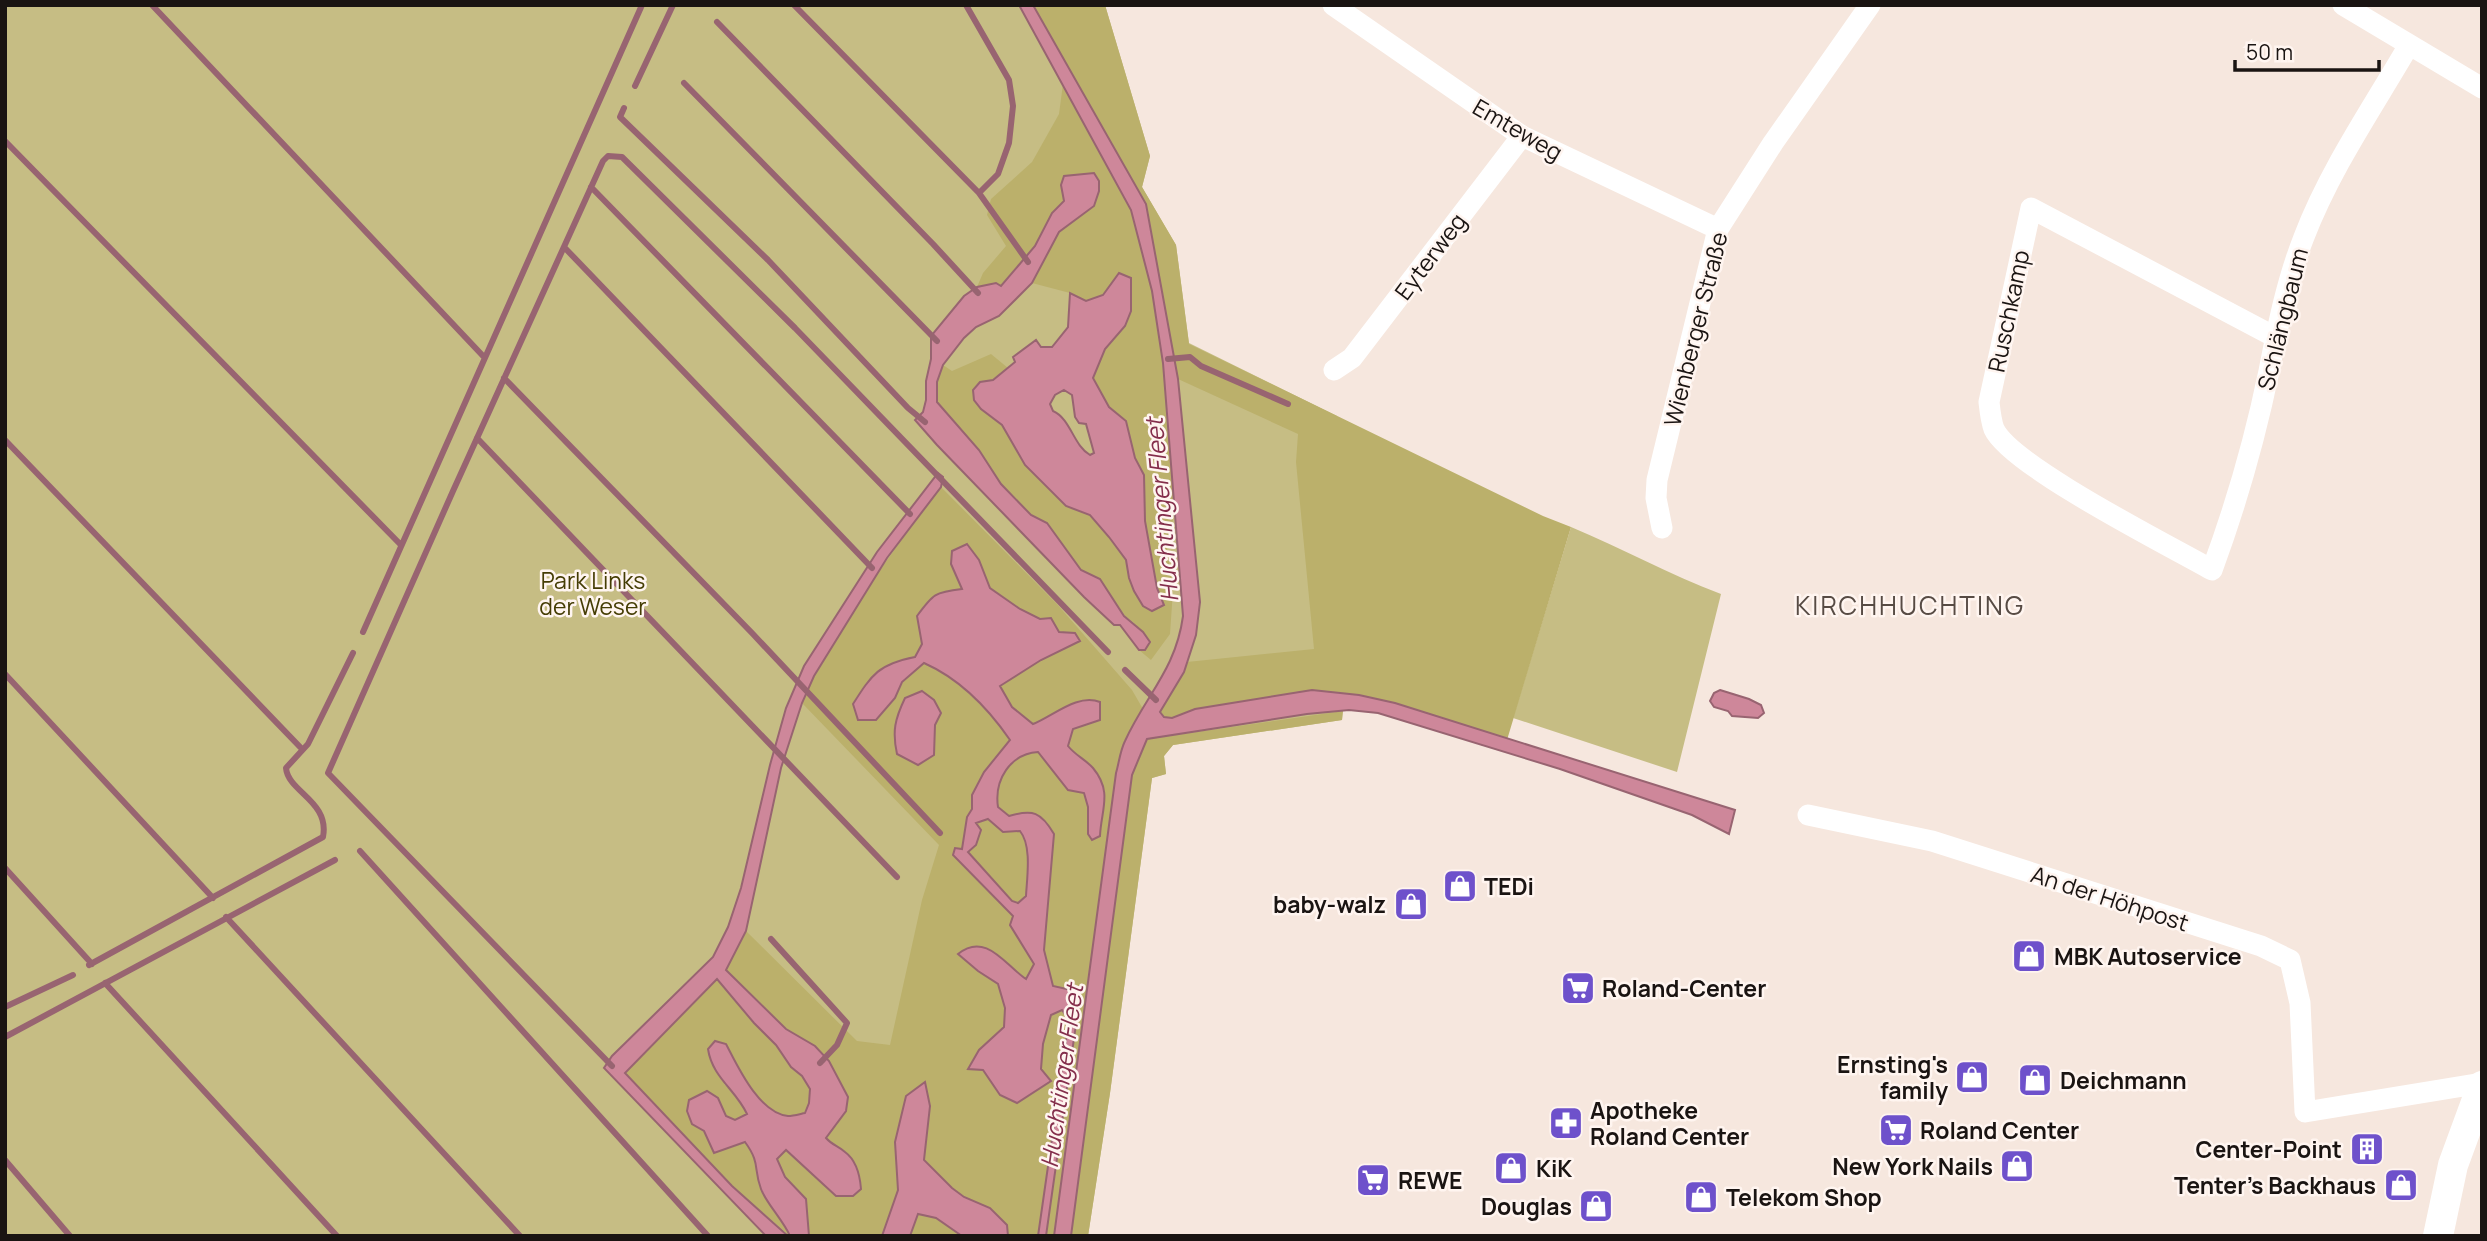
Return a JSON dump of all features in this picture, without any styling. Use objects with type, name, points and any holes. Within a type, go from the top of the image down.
[{"type":"main road","points":[[2438,1236],[2453,1165],[2482,1084]]},
{"type":"street","name":"Emteweg","points":[[1333,5],[1522,136],[1718,229]]},
{"type":"street","name":"Wienberger Straße","points":[[1662,528],[1656,498],[1657,480],[1718,229],[1773,143],[1870,5]]},
{"type":"street","points":[[2348,7],[2482,88]]},
{"type":"street","name":"Schlängbaum","points":[[2212,570],[2244,474],[2286,290],[2304,236],[2327,186],[2409,45]]},
{"type":"street","name":"Eyterweg","points":[[1334,370],[1352,358],[1522,136]]},
{"type":"street","name":"Ruschkamp","points":[[2212,570],[2049,477],[2018,455],[1994,430],[1989,402],[2031,208],[2275,337]]},
{"type":"street","name":"An der Höhpost","points":[[1808,815],[1931,841],[2261,946],[2290,960],[2300,1003],[2305,1112],[2482,1084]]},
{"type":"green space","name":"Park Links der Weser","points":[[5,5],[1105,5],[1150,156],[1142,187],[1176,245],[1189,343],[1337,416],[1346,664],[1342,720],[1173,745],[1164,756],[1166,774],[1152,778],[1088,1236],[5,1236]]},
{"type":"green space","points":[[1571,527],[1721,594],[1677,772],[1513,718]]},
{"type":"shaded area","points":[[1033,5],[1105,5],[1150,156],[1142,187],[1176,245],[1189,344],[1543,516],[1571,527],[1507,740],[1395,703],[1359,695],[1312,690],[1195,709],[1172,718],[1164,717],[1160,712],[1187,662],[1314,649],[1296,462],[1298,434],[1178,379],[1146,204]]},
{"type":"shaded area","points":[[1063,84],[1131,210],[1152,291],[1163,363],[1175,514],[1166,541],[1173,590],[1170,634],[1151,660],[1139,650],[1145,650],[1150,642],[1125,616],[1100,579],[1081,570],[1047,523],[1031,515],[1001,484],[979,450],[937,402],[937,382],[943,365],[952,371],[991,354],[1008,368],[993,380],[981,409],[1002,425],[1025,465],[1066,506],[1090,515],[1109,537],[1126,560],[1134,591],[1163,606],[1157,588],[1145,521],[1144,475],[1135,459],[1126,421],[1109,407],[1093,378],[1105,349],[1124,326],[1119,273],[1103,295],[1086,301],[1070,293],[1032,283],[1058,234],[1095,201],[1099,181],[1061,185],[1064,201],[1052,213],[1035,246],[1000,286],[996,283],[977,287],[983,273],[1006,246],[987,215],[991,199],[1032,162],[1059,114]]},
{"type":"shaded area","points":[[941,487],[1057,604],[1132,690],[1143,709],[1116,773],[1054,1236],[809,1236],[806,1199],[785,1177],[776,1159],[787,1149],[836,1196],[853,1196],[861,1189],[847,1153],[832,1145],[826,1137],[837,1125],[848,1097],[829,1061],[815,1046],[786,1029],[725,970],[746,931],[857,1041],[890,1045],[922,900],[939,845],[802,703],[848,619],[884,564]]},
{"type":"shaded area","points":[[1343,711],[1342,720],[1173,745],[1164,756],[1166,774],[1152,778],[1088,1236],[1071,1236],[1132,775],[1147,739]]},
{"type":"shaded area","points":[[717,978],[776,1045],[791,1067],[802,1076],[810,1089],[809,1103],[805,1113],[791,1116],[780,1114],[762,1101],[743,1077],[724,1084],[741,1101],[747,1114],[734,1120],[725,1116],[718,1098],[692,1124],[704,1131],[711,1145],[728,1149],[745,1142],[756,1158],[761,1190],[783,1220],[790,1236],[732,1186],[625,1073]]},
{"type":"water","points":[[1019,5],[1033,5],[1146,204],[1178,379],[1200,602],[1196,635],[1184,672],[1160,712],[1164,717],[1172,718],[1195,709],[1312,690],[1359,695],[1395,703],[1735,810],[1729,834],[1692,815],[1560,769],[1378,713],[1349,710],[1307,714],[1147,739],[1132,775],[1071,1236],[1054,1236],[1116,773],[1125,741],[1174,651],[1183,616],[1163,363],[1152,291],[1131,210]]},
{"type":"water","points":[[1094,173],[1099,181],[1099,191],[1094,206],[1059,232],[1032,283],[999,316],[976,327],[964,338],[943,365],[937,382],[937,402],[979,450],[1001,484],[1031,515],[1047,523],[1081,570],[1100,579],[1124,616],[1143,632],[1150,642],[1145,650],[1139,650],[1120,625],[1114,625],[1084,597],[915,420],[923,412],[926,400],[931,336],[964,296],[977,287],[996,283],[1001,286],[1035,246],[1052,213],[1064,201],[1061,185],[1064,176]]},
{"type":"water","points":[[1119,273],[1131,278],[1131,311],[1125,326],[1105,349],[1093,378],[1109,407],[1126,421],[1135,458],[1144,475],[1145,521],[1157,588],[1164,605],[1152,611],[1143,606],[1134,591],[1126,560],[1109,537],[1090,515],[1066,506],[1025,465],[1002,425],[974,400],[973,390],[980,382],[993,380],[1015,362],[1013,357],[1036,340],[1041,347],[1052,347],[1068,327],[1070,293],[1086,301],[1103,295]],"holes":[[[1064,390],[1072,395],[1075,417],[1079,423],[1086,424],[1094,453],[1090,455],[1084,451],[1050,404],[1055,395]]]},
{"type":"water","points":[[938,473],[943,477],[941,487],[887,558],[814,676],[802,703],[781,768],[746,931],[726,970],[786,1029],[815,1046],[829,1061],[848,1097],[846,1111],[826,1138],[852,1159],[861,1189],[853,1196],[836,1196],[786,1150],[777,1159],[785,1177],[806,1199],[809,1236],[790,1236],[763,1194],[755,1161],[745,1142],[714,1153],[704,1131],[692,1124],[687,1111],[689,1100],[707,1091],[718,1098],[726,1116],[735,1120],[747,1114],[710,1059],[708,1049],[715,1041],[726,1044],[751,1087],[768,1107],[790,1116],[805,1113],[809,1103],[810,1089],[802,1076],[791,1067],[776,1045],[717,979],[625,1073],[732,1186],[788,1236],[766,1236],[604,1068],[612,1056],[713,957],[728,927],[741,888],[786,708],[804,666],[877,552]]},
{"type":"water","name":"Huchtinger Fleet","points":[[967,544],[979,560],[990,588],[1040,619],[1051,618],[1059,632],[1075,633],[1080,641],[1041,660],[1000,686],[1012,707],[1033,724],[1074,703],[1092,700],[1100,702],[1100,720],[1073,729],[1068,746],[1093,768],[1103,785],[1100,836],[1092,840],[1088,834],[1088,807],[1084,793],[1068,790],[1038,752],[1012,763],[1002,778],[997,797],[998,807],[1009,816],[1036,814],[1054,834],[1044,950],[1053,986],[1071,990],[1079,1003],[1046,1236],[1038,1236],[1069,1020],[1062,1010],[1051,1015],[1043,1044],[1041,1069],[1051,1081],[1017,1103],[1000,1095],[983,1070],[968,1069],[979,1050],[1004,1027],[1005,1008],[998,984],[958,954],[968,948],[987,948],[1026,979],[1034,964],[1010,925],[1013,916],[953,855],[955,848],[962,849],[967,817],[972,809],[972,795],[984,772],[1010,740],[972,695],[950,677],[924,663],[902,682],[895,698],[876,720],[858,720],[853,704],[878,672],[893,663],[915,657],[922,644],[917,616],[927,603],[940,593],[962,589],[951,564],[952,551]],"holes":[[[988,819],[1003,832],[1020,831],[1026,845],[1026,896],[1018,903],[1012,901],[968,852],[976,845],[981,830],[976,823]]]},
{"type":"water","points":[[1720,690],[1761,705],[1764,713],[1758,718],[1732,716],[1728,711],[1714,707],[1710,701],[1714,693]]},
{"type":"water","points":[[922,691],[934,700],[941,713],[935,725],[934,755],[918,765],[897,754],[895,732],[905,698]]},
{"type":"water","points":[[925,1082],[930,1106],[924,1160],[964,1197],[990,1208],[1007,1225],[1008,1236],[962,1236],[936,1218],[918,1214],[910,1236],[882,1236],[898,1190],[895,1142],[906,1096]]},
{"type":"waterway","points":[[152,5],[484,357]]},
{"type":"waterway","points":[[363,632],[642,5]]},
{"type":"waterway","points":[[635,86],[673,5]]},
{"type":"waterway","points":[[794,5],[979,193],[1028,262]]},
{"type":"waterway","points":[[966,5],[1009,80],[1013,106],[1009,143],[998,174],[979,193]]},
{"type":"waterway","points":[[717,22],[978,293]]},
{"type":"waterway","points":[[684,83],[937,341]]},
{"type":"waterway","points":[[624,108],[620,117],[768,260],[908,408],[925,422]]},
{"type":"waterway","points":[[5,141],[401,545]]},
{"type":"waterway","points":[[612,1066],[328,773],[453,491],[603,161],[608,156],[622,157],[795,328],[1108,652]]},
{"type":"waterway","points":[[591,187],[910,514]]},
{"type":"waterway","points":[[564,247],[872,568]]},
{"type":"waterway","points":[[1168,359],[1190,357],[1201,366],[1288,404]]},
{"type":"waterway","points":[[504,378],[752,633],[940,833]]},
{"type":"waterway","points":[[477,438],[897,877]]},
{"type":"waterway","points":[[5,440],[302,749]]},
{"type":"waterway","points":[[89,965],[323,837],[324,825],[320,814],[288,776],[286,768],[308,744],[353,653]]},
{"type":"waterway","points":[[1125,670],[1156,700]]},
{"type":"waterway","points":[[5,674],[213,898]]},
{"type":"waterway","points":[[360,851],[708,1236]]},
{"type":"waterway","points":[[5,1037],[335,860]]},
{"type":"waterway","points":[[5,868],[92,964]]},
{"type":"waterway","points":[[226,917],[520,1236]]},
{"type":"waterway","points":[[771,939],[847,1023],[837,1045],[820,1063]]},
{"type":"waterway","points":[[5,1007],[73,975]]},
{"type":"waterway","points":[[105,983],[337,1236]]},
{"type":"waterway","points":[[5,1160],[70,1236]]},
{"type":"place","name":"TEDi","points":[[1460,886]]},
{"type":"place","name":"baby-walz","points":[[1411,904]]},
{"type":"place","name":"MBK Autoservice","points":[[2029,956]]},
{"type":"place","name":"Roland-Center","points":[[1578,988]]},
{"type":"place","name":"Ernsting's family","points":[[1972,1077]]},
{"type":"place","name":"Deichmann","points":[[2035,1080]]},
{"type":"place","name":"Apotheke Roland Center","points":[[1566,1123]]},
{"type":"place","name":"Roland Center","points":[[1896,1130]]},
{"type":"place","name":"Center-Point","points":[[2367,1149]]},
{"type":"place","name":"New York Nails","points":[[2017,1166]]},
{"type":"place","name":"KiK","points":[[1511,1168]]},
{"type":"place","name":"REWE","points":[[1373,1180]]},
{"type":"place","name":"Tenter's Backhaus","points":[[2401,1185]]},
{"type":"place","name":"Telekom Shop","points":[[1701,1197]]},
{"type":"place","name":"Douglas","points":[[1596,1206]]},
{"type":"district","name":"KIRCHHUCHTING","points":[[1910,605]]}]
